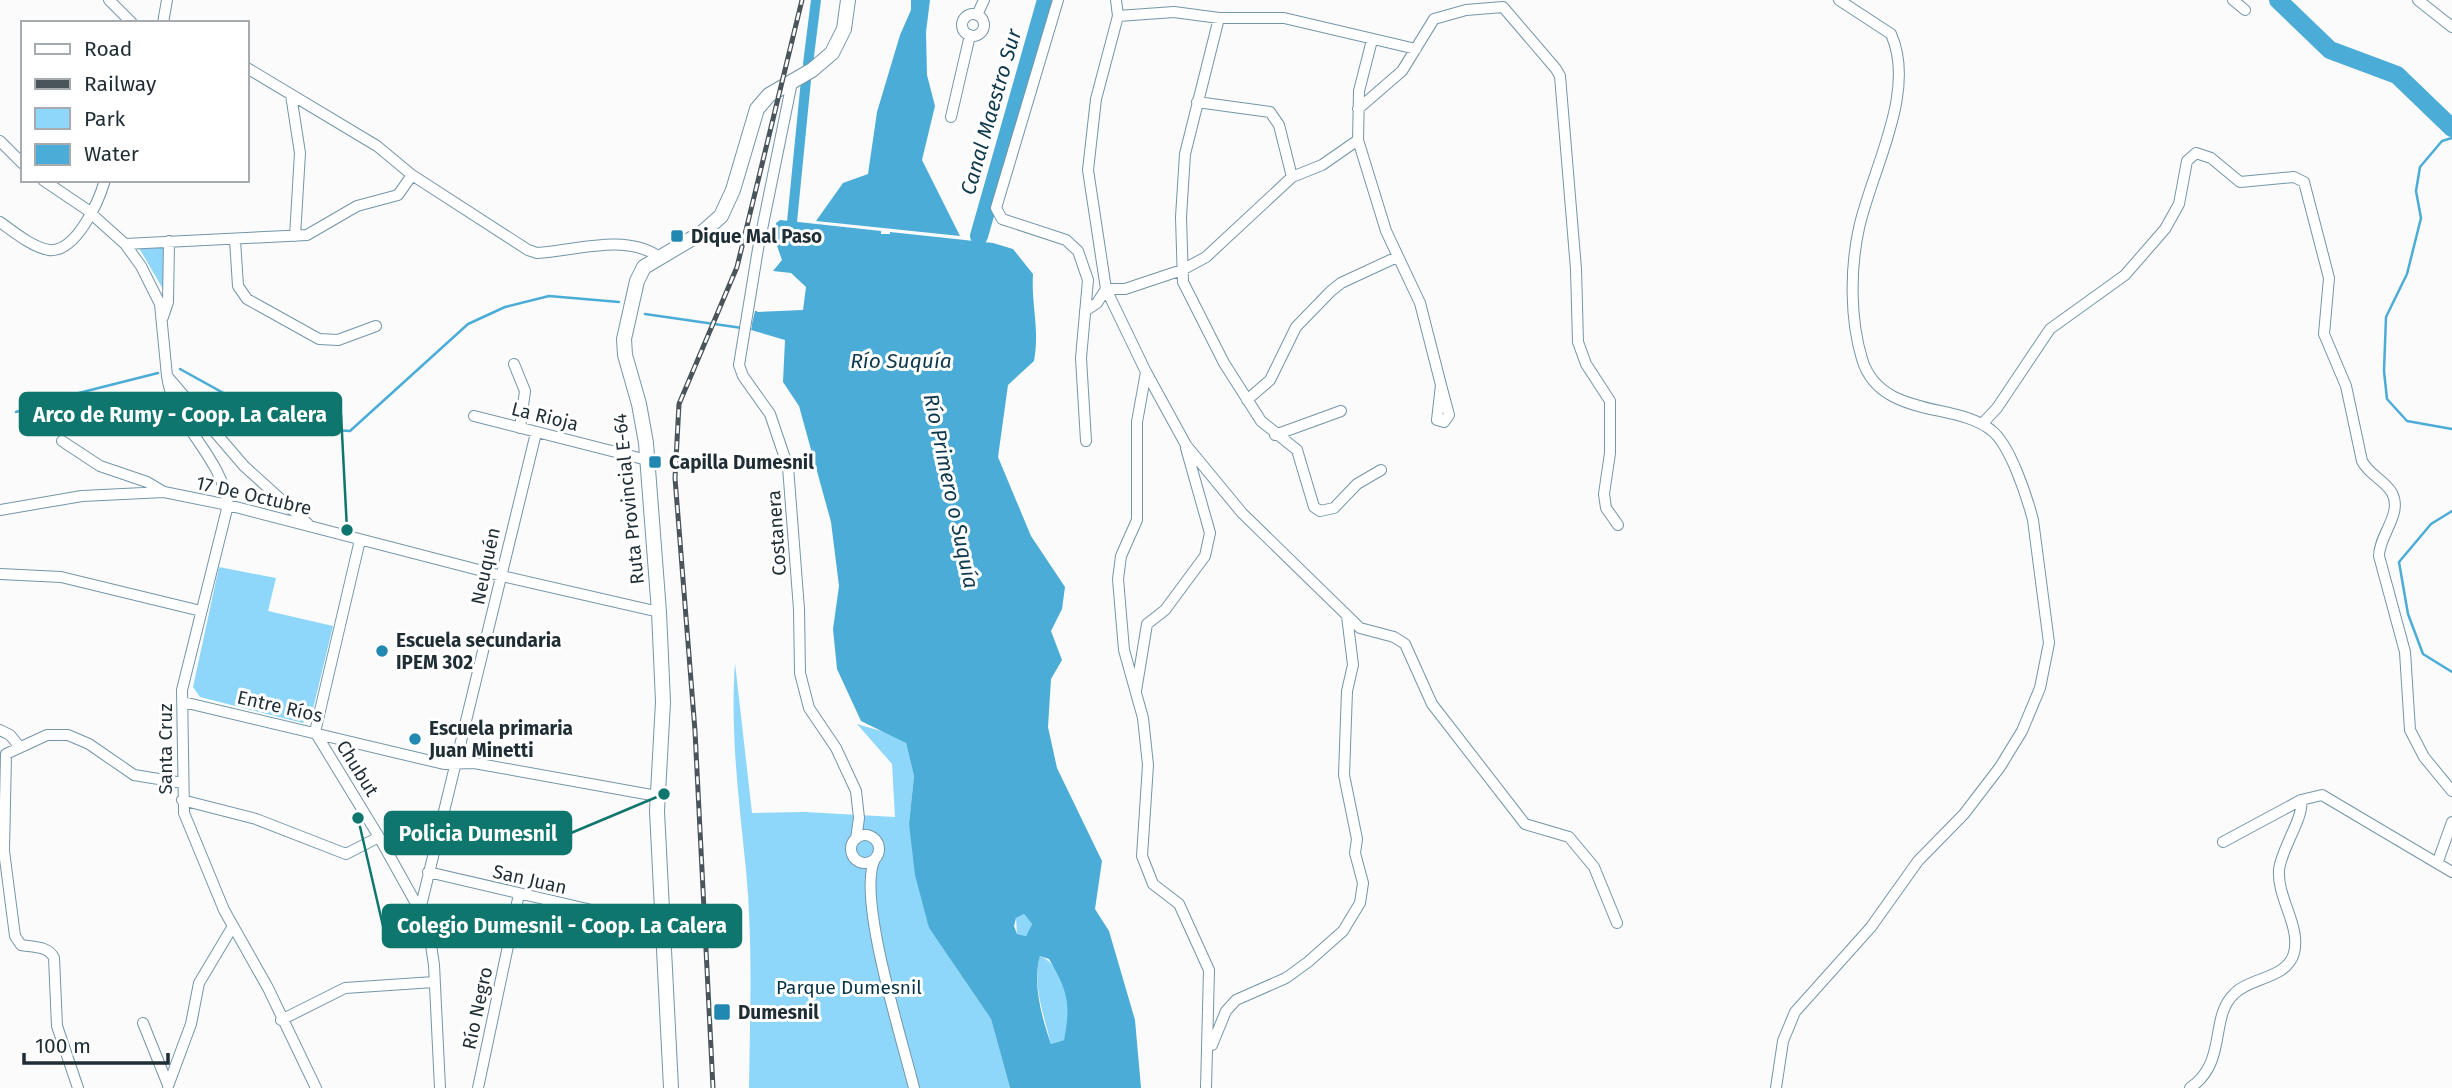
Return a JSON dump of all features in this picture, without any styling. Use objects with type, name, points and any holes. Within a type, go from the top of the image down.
[{"type":"main road","name":"Ruta Provincial E-64","points":[[671,1088],[657,796],[663,702],[659,612],[648,460],[639,404],[625,355],[627,323],[637,281],[644,267],[703,232],[721,216],[733,190],[757,109],[769,95],[820,65],[832,52],[844,29],[848,0]]},
{"type":"street","points":[[109,0],[130,21]]},
{"type":"street","points":[[163,21],[167,0]]},
{"type":"street","points":[[951,117],[970,35],[980,33],[984,27],[977,15],[984,0]]},
{"type":"street","points":[[1058,0],[996,208],[1002,219],[1066,240],[1077,251],[1088,280],[1081,358],[1086,442]]},
{"type":"street","points":[[1116,0],[1118,16],[1096,99],[1088,156],[1097,249],[1106,289],[1146,372],[1186,445],[1242,513],[1347,616],[1370,633],[1394,637],[1405,644],[1432,704],[1525,824],[1569,836],[1594,867],[1617,923]]},
{"type":"street","points":[[1776,1088],[1783,1041],[1795,1012],[1871,927],[1918,861],[1964,814],[2000,767],[2022,731],[2040,688],[2049,643],[2029,503],[2000,439],[1982,424],[1913,405],[1880,386],[1864,366],[1857,337],[1854,258],[1860,225],[1896,102],[1901,69],[1891,34],[1839,0]]},
{"type":"street","points":[[2233,0],[2245,10]]},
{"type":"street","points":[[2418,0],[2452,27]]},
{"type":"street","points":[[1358,109],[1402,71],[1427,25],[1434,19],[1466,9],[1507,4],[1550,59],[1560,76],[1576,269],[1578,342],[1586,364],[1610,401],[1610,453],[1604,494],[1606,508],[1618,525]]},
{"type":"street","points":[[1118,16],[1185,12],[1219,18],[1284,18],[1416,48]]},
{"type":"street","points":[[1219,18],[1185,154],[1181,217],[1183,282],[1206,330],[1261,421],[1275,435],[1297,450],[1314,507],[1320,512],[1334,508],[1357,484],[1381,470]]},
{"type":"street","points":[[1372,40],[1358,109],[1358,140],[1396,257],[1420,303],[1441,385]]},
{"type":"street","points":[[248,69],[377,146],[412,175],[528,250],[537,253],[594,245],[635,247],[658,257]]},
{"type":"street","name":"Costanera","points":[[792,82],[739,354],[740,370],[770,414],[788,467],[799,609],[799,664],[805,697],[856,791],[859,818],[856,839],[851,848],[869,879]]},
{"type":"street","points":[[291,95],[300,153],[295,236]]},
{"type":"street","points":[[1197,102],[1270,112],[1279,125],[1292,177]]},
{"type":"street","points":[[1106,289],[1125,289],[1182,270],[1224,243],[1292,177],[1322,165],[1358,140]]},
{"type":"street","points":[[0,141],[21,161]]},
{"type":"street","points":[[1982,424],[1997,408],[2050,329],[2125,275],[2165,229],[2179,204],[2187,161],[2191,155],[2203,154],[2211,158],[2240,182],[2300,179],[2306,186],[2312,222],[2329,278],[2326,340],[2346,386],[2362,461],[2367,470],[2391,492],[2395,500],[2395,509],[2380,544],[2379,556],[2405,652],[2410,730],[2424,757],[2452,791]]},
{"type":"street","points":[[125,244],[295,236],[318,231],[357,206],[398,195],[412,175]]},
{"type":"street","points":[[46,182],[93,215],[125,244],[149,280],[163,317]]},
{"type":"street","points":[[0,222],[38,246],[56,250],[64,246],[93,215],[104,182]]},
{"type":"street","points":[[235,240],[238,286],[247,299],[320,340],[338,340],[376,326]]},
{"type":"street","points":[[169,241],[168,302],[163,317],[163,352],[167,376],[173,398],[225,488],[228,505]]},
{"type":"street","points":[[1247,400],[1270,380],[1296,327],[1331,291],[1341,283],[1396,257]]},
{"type":"street","points":[[1085,311],[1097,303],[1106,289]]},
{"type":"street","points":[[514,364],[525,391],[520,428]]},
{"type":"street","points":[[1146,372],[1137,422],[1137,520],[1118,568],[1124,650],[1143,718],[1149,765],[1142,856],[1153,884],[1179,904],[1209,970],[1209,1054],[1206,1088]]},
{"type":"street","points":[[167,376],[244,466],[310,526]]},
{"type":"street","points":[[1275,435],[1341,411]]},
{"type":"street","name":"La Rioja","points":[[474,416],[648,460]]},
{"type":"street","name":"Neuquén","points":[[420,910],[536,433]]},
{"type":"street","points":[[62,441],[100,466],[147,482],[164,492]]},
{"type":"street","points":[[1135,692],[1147,624],[1165,610],[1209,546],[1210,533],[1186,445]]},
{"type":"street","name":"17 De Octubre","points":[[0,510],[82,496],[164,492],[228,505],[502,576],[659,612]]},
{"type":"street","name":"Santa Cruz","points":[[228,505],[184,679],[182,800],[188,826],[233,926],[268,988],[281,1020],[316,1088]]},
{"type":"street","name":"Chubut","points":[[360,540],[315,732],[379,836],[420,910],[430,934],[440,1088]]},
{"type":"street","points":[[0,574],[61,577],[201,611]]},
{"type":"street","points":[[1209,1054],[1226,1011],[1236,1000],[1286,978],[1307,962],[1343,931],[1360,903],[1363,883],[1355,853],[1357,839],[1344,775],[1347,691],[1353,665],[1347,616]]},
{"type":"street","name":"Entre Ríos","points":[[183,702],[455,765],[474,763],[657,796]]},
{"type":"street","points":[[0,730],[10,735],[19,746]]},
{"type":"street","points":[[78,1088],[58,1026],[52,952],[44,948],[21,945],[15,936],[4,851],[3,756],[19,746],[47,735],[68,735],[89,744],[134,775],[183,783]]},
{"type":"street","points":[[2223,842],[2314,794],[2331,798],[2452,872]]},
{"type":"street","points":[[182,800],[256,819],[346,854],[379,836]]},
{"type":"street","points":[[2190,1088],[2208,1074],[2225,1010],[2234,994],[2283,969],[2294,954],[2294,936],[2279,879],[2284,847],[2301,809],[2301,800]]},
{"type":"street","name":"Costanera","points":[[859,818],[878,844],[869,879],[875,938],[914,1088]]},
{"type":"street","points":[[2438,861],[2452,821]]},
{"type":"street","points":[[856,839],[870,836]]},
{"type":"street","points":[[859,862],[869,863],[875,859]]},
{"type":"street","name":"San Juan","points":[[428,872],[665,927]]},
{"type":"street","name":"Río Negro","points":[[478,1088],[519,894]]},
{"type":"street","points":[[168,1087],[191,1024],[199,982],[233,926]]},
{"type":"street","points":[[281,1020],[345,988],[434,982]]},
{"type":"street","points":[[143,1023],[168,1087]]},
{"type":"green space","points":[[165,247],[164,285],[163,289],[139,248]]},
{"type":"green space","points":[[219,567],[276,578],[268,611],[333,626],[312,713],[303,723],[200,697],[193,687]]},
{"type":"green space","name":"Parque Dumesnil","points":[[735,663],[752,813],[805,812],[895,817],[892,764],[857,724],[898,736],[906,743],[914,776],[909,824],[929,928],[991,1019],[1010,1088],[749,1088],[750,924],[734,741]]},
{"type":"green space","points":[[1024,914],[1032,924],[1026,936],[1017,934],[1016,918]]},
{"type":"green space","points":[[1040,956],[1052,964],[1061,977],[1070,1007],[1064,1040],[1051,1044],[1038,989]]},
{"type":"water","points":[[911,0],[930,0],[926,32],[927,75],[935,106],[922,160],[960,236],[816,221],[843,183],[868,174],[877,112],[900,35],[911,10]]},
{"type":"water","name":"Río Suquía","points":[[780,220],[881,231],[881,234],[890,232],[993,243],[1013,249],[1033,274],[1036,338],[1034,361],[1008,385],[998,457],[1031,536],[1065,587],[1062,609],[1051,631],[1062,660],[1051,679],[1048,727],[1057,768],[1102,861],[1095,909],[1109,931],[1135,1020],[1141,1088],[1010,1088],[991,1019],[929,928],[915,875],[909,824],[914,776],[906,743],[861,721],[837,669],[833,629],[839,586],[831,522],[799,406],[783,382],[785,340],[751,330],[756,312],[803,310],[806,287],[791,273],[773,271],[782,260],[775,240],[776,223]],"holes":[[[1024,914],[1032,924],[1026,936],[1017,934],[1014,926],[1016,918]],[[1040,956],[1049,959],[1066,998],[1064,1040],[1051,1044],[1041,1012],[1038,989]]]},
{"type":"waterway","points":[[808,64],[816,0]]},
{"type":"waterway","name":"Canal Maestro Sur","points":[[979,236],[1046,0]]},
{"type":"waterway","name":"Canal Maestro Sur","points":[[2278,0],[2330,50],[2397,75],[2452,128]]},
{"type":"waterway","points":[[792,222],[806,80]]},
{"type":"waterway","points":[[2452,138],[2442,141],[2420,167],[2416,191],[2421,218],[2407,274],[2386,317],[2384,371],[2387,399],[2407,421],[2452,429]]},
{"type":"waterway","points":[[180,369],[285,427],[350,431],[468,324],[505,307],[549,296],[619,302]]},
{"type":"waterway","points":[[753,325],[756,312]]},
{"type":"waterway","points":[[645,314],[742,328]]},
{"type":"waterway","points":[[16,412],[55,399],[158,373]]},
{"type":"waterway","points":[[2452,511],[2431,524],[2399,562],[2408,614],[2423,654],[2452,672]]},
{"type":"railway","points":[[713,1088],[695,731],[675,478],[679,404],[737,267],[802,0]]},
{"type":"place","name":"Dique Mal Paso","points":[[677,236]]},
{"type":"place","name":"Capilla Dumesnil","points":[[655,462]]},
{"type":"place","name":"Arco de Rumy - Coop. La Calera","points":[[347,530]]},
{"type":"place","name":"Escuela secundaria IPEM 302","points":[[382,651]]},
{"type":"place","name":"Escuela primaria Juan Minetti","points":[[415,739]]},
{"type":"place","name":"Policia Dumesnil","points":[[664,794]]},
{"type":"place","name":"Colegio Dumesnil - Coop. La Calera","points":[[358,818]]},
{"type":"place","name":"Dumesnil","points":[[722,1012]]},
{"type":"water label","name":"Río Primero o Suquía","points":[[951,491]]}]
